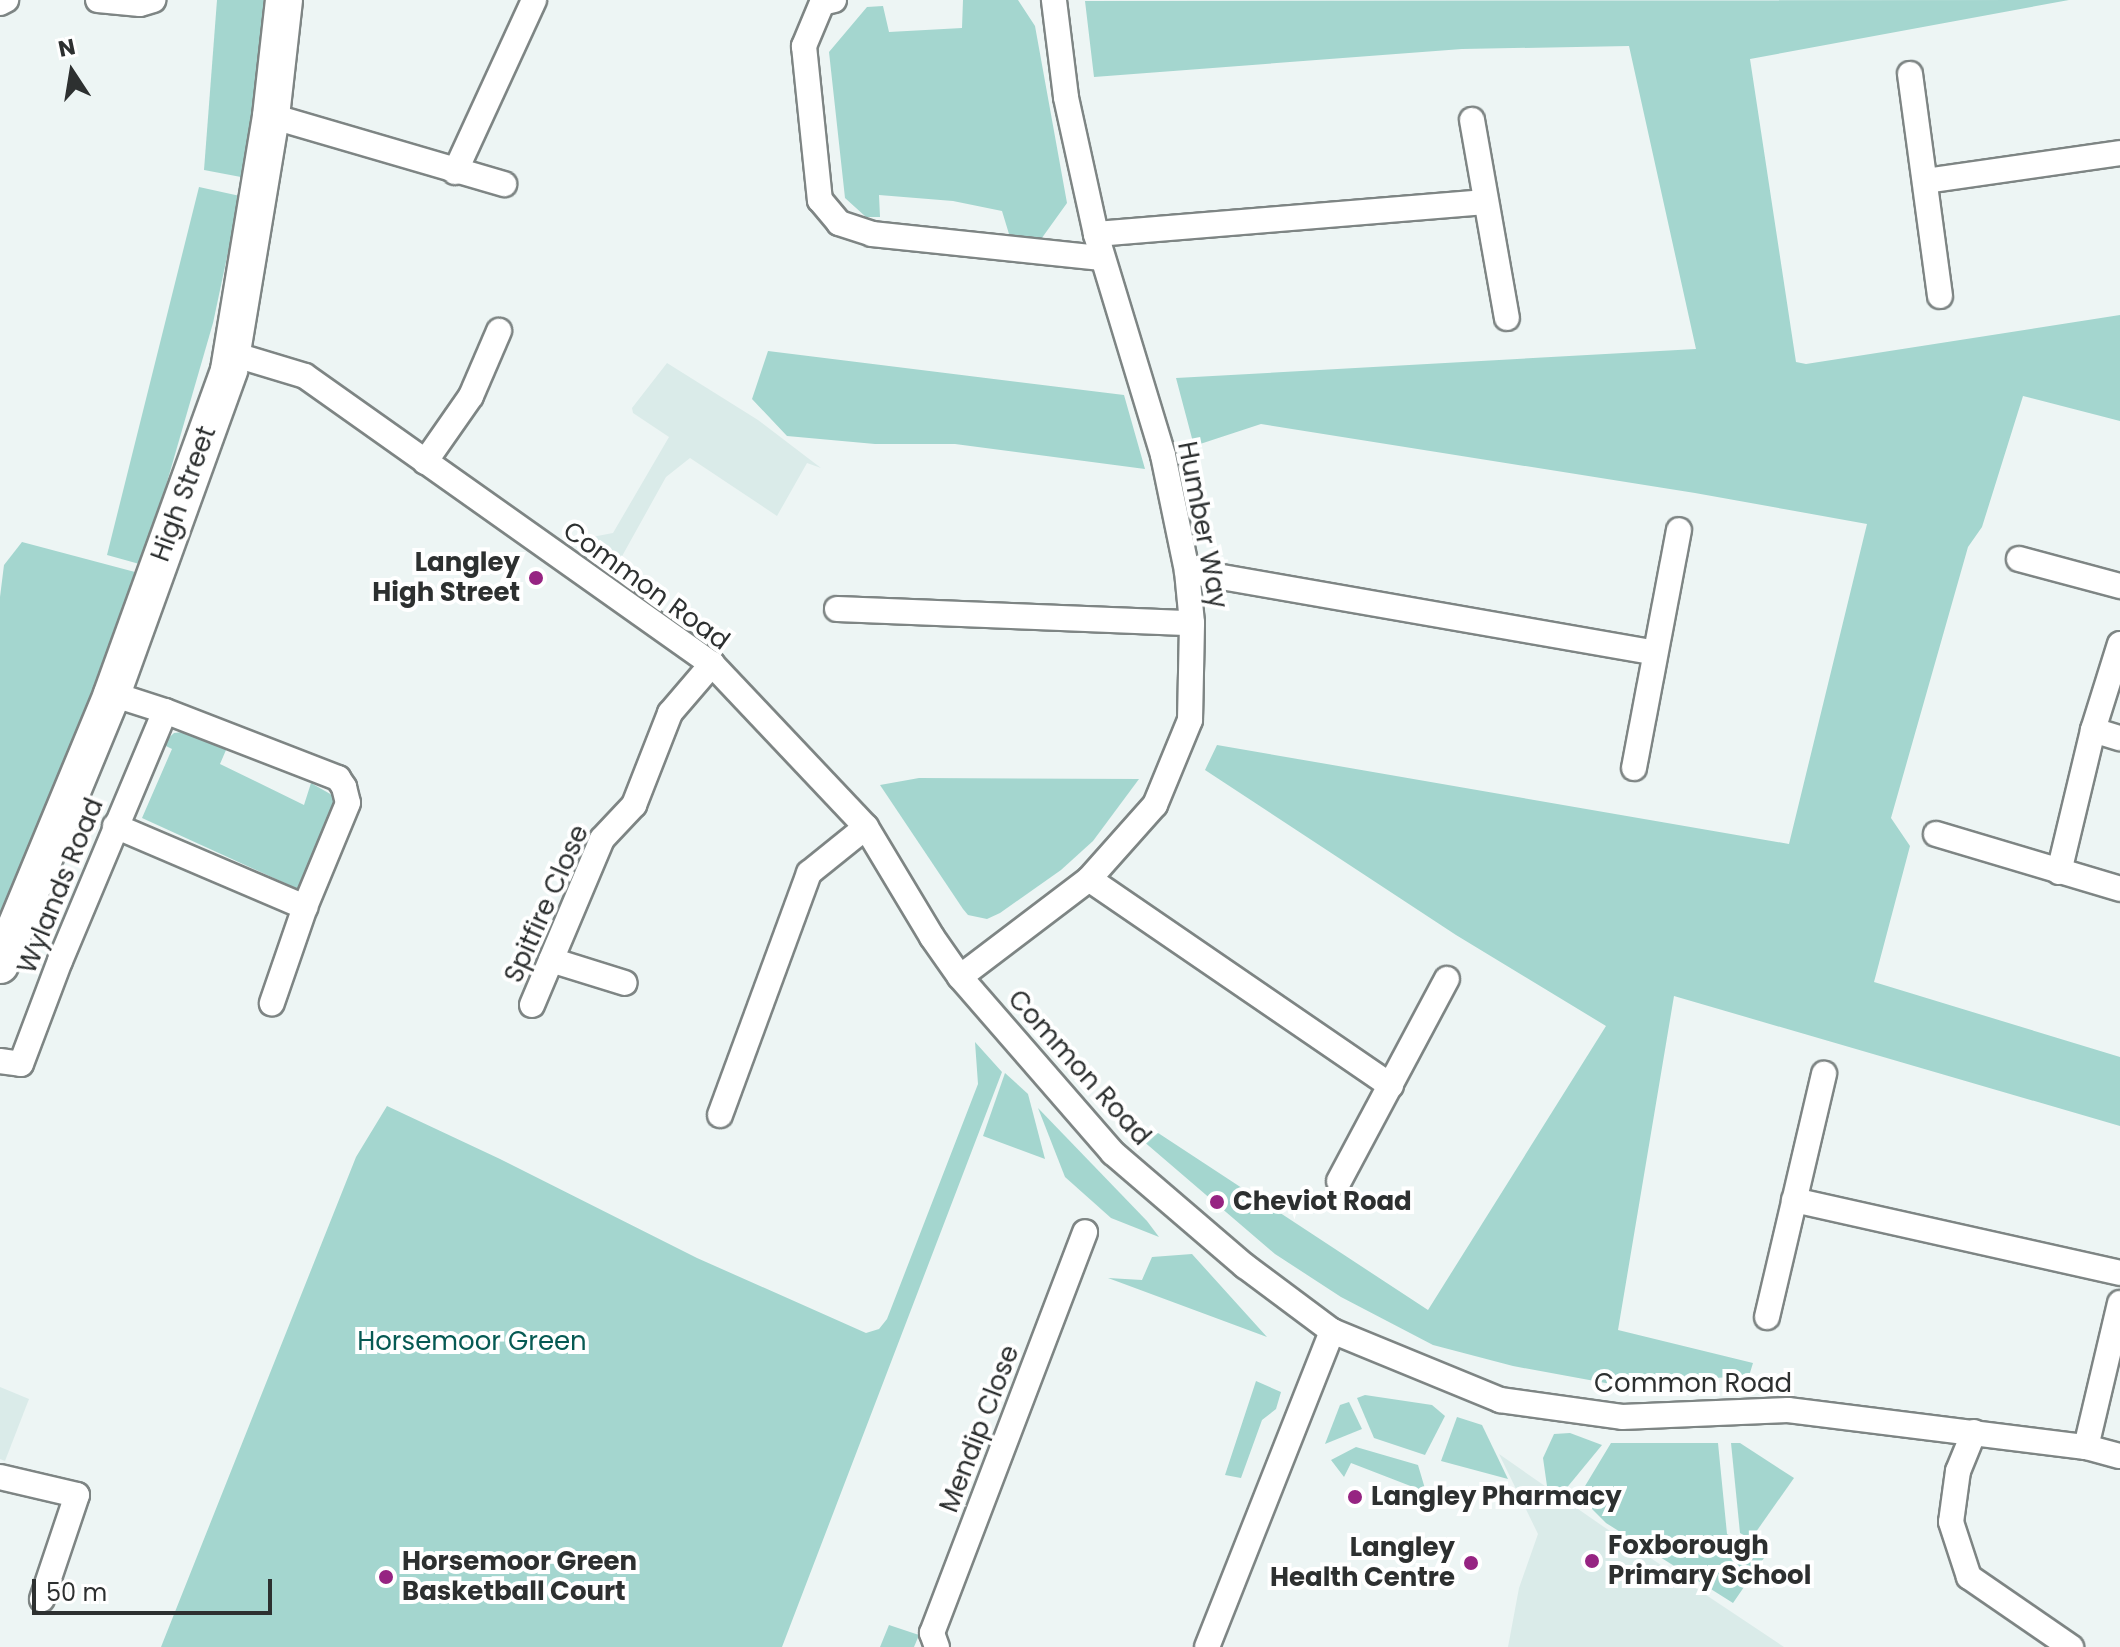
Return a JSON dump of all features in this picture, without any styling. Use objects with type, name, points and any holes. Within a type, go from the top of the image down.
[{"type":"main road","name":"High Street","points":[[0,965],[112,694],[229,370],[229,353],[271,116],[284,0]]},
{"type":"street","points":[[0,3],[6,0]]},
{"type":"street","points":[[98,0],[140,4],[153,0]]},
{"type":"street","points":[[455,172],[534,0]]},
{"type":"street","points":[[834,0],[822,3],[804,46],[820,200],[839,223],[872,234],[1099,246],[1486,202]]},
{"type":"street","name":"Humber Way","points":[[960,977],[1089,879],[1155,805],[1190,720],[1192,623],[1187,571],[1163,455],[1099,246],[1066,97],[1054,0]]},
{"type":"street","points":[[1910,74],[1940,296]]},
{"type":"street","points":[[271,116],[504,184]]},
{"type":"street","points":[[1472,120],[1507,318]]},
{"type":"street","points":[[1926,181],[2120,153]]},
{"type":"street","points":[[425,462],[471,396],[499,331]]},
{"type":"street","name":"Common Road","points":[[229,353],[305,376],[712,664],[866,827],[960,977],[1113,1153],[1245,1266],[1332,1331],[1422,1370],[1515,1402],[1622,1417],[1788,1410],[2086,1447],[2120,1456]]},
{"type":"street","points":[[1634,768],[1679,530]]},
{"type":"street","points":[[2019,559],[2120,586]]},
{"type":"street","points":[[1187,571],[1655,653]]},
{"type":"street","points":[[837,609],[1192,623]]},
{"type":"street","points":[[2059,872],[2093,730],[2120,644]]},
{"type":"street","name":"Spitfire Close","points":[[532,1005],[602,839],[634,805],[670,713],[712,664]]},
{"type":"street","points":[[112,694],[165,711],[338,778],[348,803],[305,907],[272,1003]]},
{"type":"street","name":"Wylands Road","points":[[0,1061],[21,1064],[115,826],[165,711]]},
{"type":"street","points":[[2093,730],[2120,738]]},
{"type":"street","points":[[115,826],[305,907]]},
{"type":"street","points":[[720,1115],[809,873],[866,827]]},
{"type":"street","points":[[1936,834],[2120,889]]},
{"type":"street","points":[[1089,879],[1391,1086]]},
{"type":"street","points":[[551,960],[625,983]]},
{"type":"street","points":[[1339,1181],[1447,979]]},
{"type":"street","points":[[1767,1317],[1824,1074]]},
{"type":"street","points":[[1794,1200],[2120,1273]]},
{"type":"street","name":"Mendip Close","points":[[937,1647],[932,1633],[1085,1232]]},
{"type":"street","points":[[2086,1447],[2120,1303]]},
{"type":"street","points":[[1207,1647],[1332,1331]]},
{"type":"street","points":[[1974,1432],[1958,1471],[1951,1522],[1969,1577],[2071,1647]]},
{"type":"street","points":[[0,1477],[77,1495],[42,1599]]},
{"type":"shaded area","points":[[667,363],[758,420],[821,468],[807,463],[777,516],[690,458],[666,477],[621,558],[592,537],[613,533],[669,437],[633,413],[632,408]]},
{"type":"shaded area","points":[[0,1387],[29,1399],[5,1461],[0,1459]]},
{"type":"shaded area","name":"Foxborough Primary School","points":[[1499,1454],[1784,1647],[1508,1647],[1519,1588],[1538,1534]]},
{"type":"green space","points":[[217,0],[266,0],[258,82],[241,177],[204,170]]},
{"type":"green space","points":[[963,0],[1018,0],[1035,26],[1067,203],[1039,242],[1009,234],[1002,211],[953,201],[879,195],[880,217],[866,217],[845,198],[829,52],[867,7],[883,6],[889,32],[962,28]]},
{"type":"green space","points":[[2069,0],[1750,59],[1796,362],[1806,364],[2120,315],[2120,421],[2023,396],[1982,527],[1968,547],[1891,818],[1910,846],[1874,982],[2120,1057],[2120,1126],[1674,996],[1618,1330],[1753,1363],[1749,1376],[1611,1384],[1513,1366],[1433,1345],[1341,1297],[1275,1254],[1142,1140],[1149,1127],[1428,1310],[1606,1026],[1456,935],[1205,770],[1217,745],[1789,844],[1867,524],[1695,493],[1261,424],[1194,446],[1176,378],[1696,349],[1629,46],[1462,49],[1094,77],[1085,1]]},
{"type":"green space","points":[[199,187],[240,196],[213,323],[143,565],[107,555]]},
{"type":"green space","points":[[768,351],[1124,395],[1145,469],[955,444],[875,444],[787,436],[752,399]]},
{"type":"green space","points":[[22,542],[135,572],[140,577],[0,929],[0,597],[4,565]]},
{"type":"green space","points":[[192,731],[229,743],[220,764],[304,805],[311,783],[332,795],[339,829],[300,890],[142,818],[172,749],[162,744],[174,733]]},
{"type":"green space","points":[[919,778],[1139,779],[1093,841],[1061,870],[987,919],[968,915],[963,909],[880,785]]},
{"type":"green space","name":"Horsemoor Green","points":[[975,1042],[1002,1072],[782,1647],[161,1647],[356,1157],[387,1106],[697,1258],[866,1333],[879,1329],[887,1319],[978,1084]]},
{"type":"green space","points":[[1005,1073],[1028,1094],[1045,1159],[983,1136]]},
{"type":"green space","points":[[1038,1108],[1159,1237],[1111,1218],[1065,1177]]},
{"type":"green space","points":[[1192,1254],[1267,1337],[1108,1278],[1142,1280],[1152,1257]]},
{"type":"green space","points":[[1256,1381],[1281,1392],[1276,1409],[1262,1420],[1241,1478],[1225,1475]]},
{"type":"green space","points":[[1365,1395],[1432,1405],[1445,1416],[1425,1455],[1374,1438],[1357,1398]]},
{"type":"green space","points":[[1349,1402],[1362,1429],[1325,1444],[1340,1405]]},
{"type":"green space","points":[[1457,1417],[1482,1425],[1508,1479],[1441,1461]]},
{"type":"green space","points":[[1570,1433],[1602,1445],[1560,1496],[1547,1486],[1543,1458],[1554,1434]]},
{"type":"green space","points":[[1611,1443],[1718,1443],[1727,1534],[1764,1558],[1733,1603],[1606,1523],[1579,1496]]},
{"type":"green space","points":[[1731,1443],[1740,1443],[1794,1478],[1751,1539],[1740,1533]]},
{"type":"green space","points":[[1356,1447],[1418,1465],[1426,1492],[1351,1463],[1344,1477],[1331,1460]]},
{"type":"green space","points":[[889,1625],[919,1635],[914,1647],[880,1647]]},
{"type":"place","name":"Langley High Street","points":[[536,578]]},
{"type":"place","name":"Cheviot Road","points":[[1217,1202]]},
{"type":"place","name":"Langley Pharmacy","points":[[1355,1497]]},
{"type":"place","name":"Foxborough Primary School","points":[[1592,1561]]},
{"type":"place","name":"Langley Health Centre","points":[[1471,1563]]},
{"type":"place","name":"Horsemoor Green Basketball Court","points":[[386,1577]]}]
